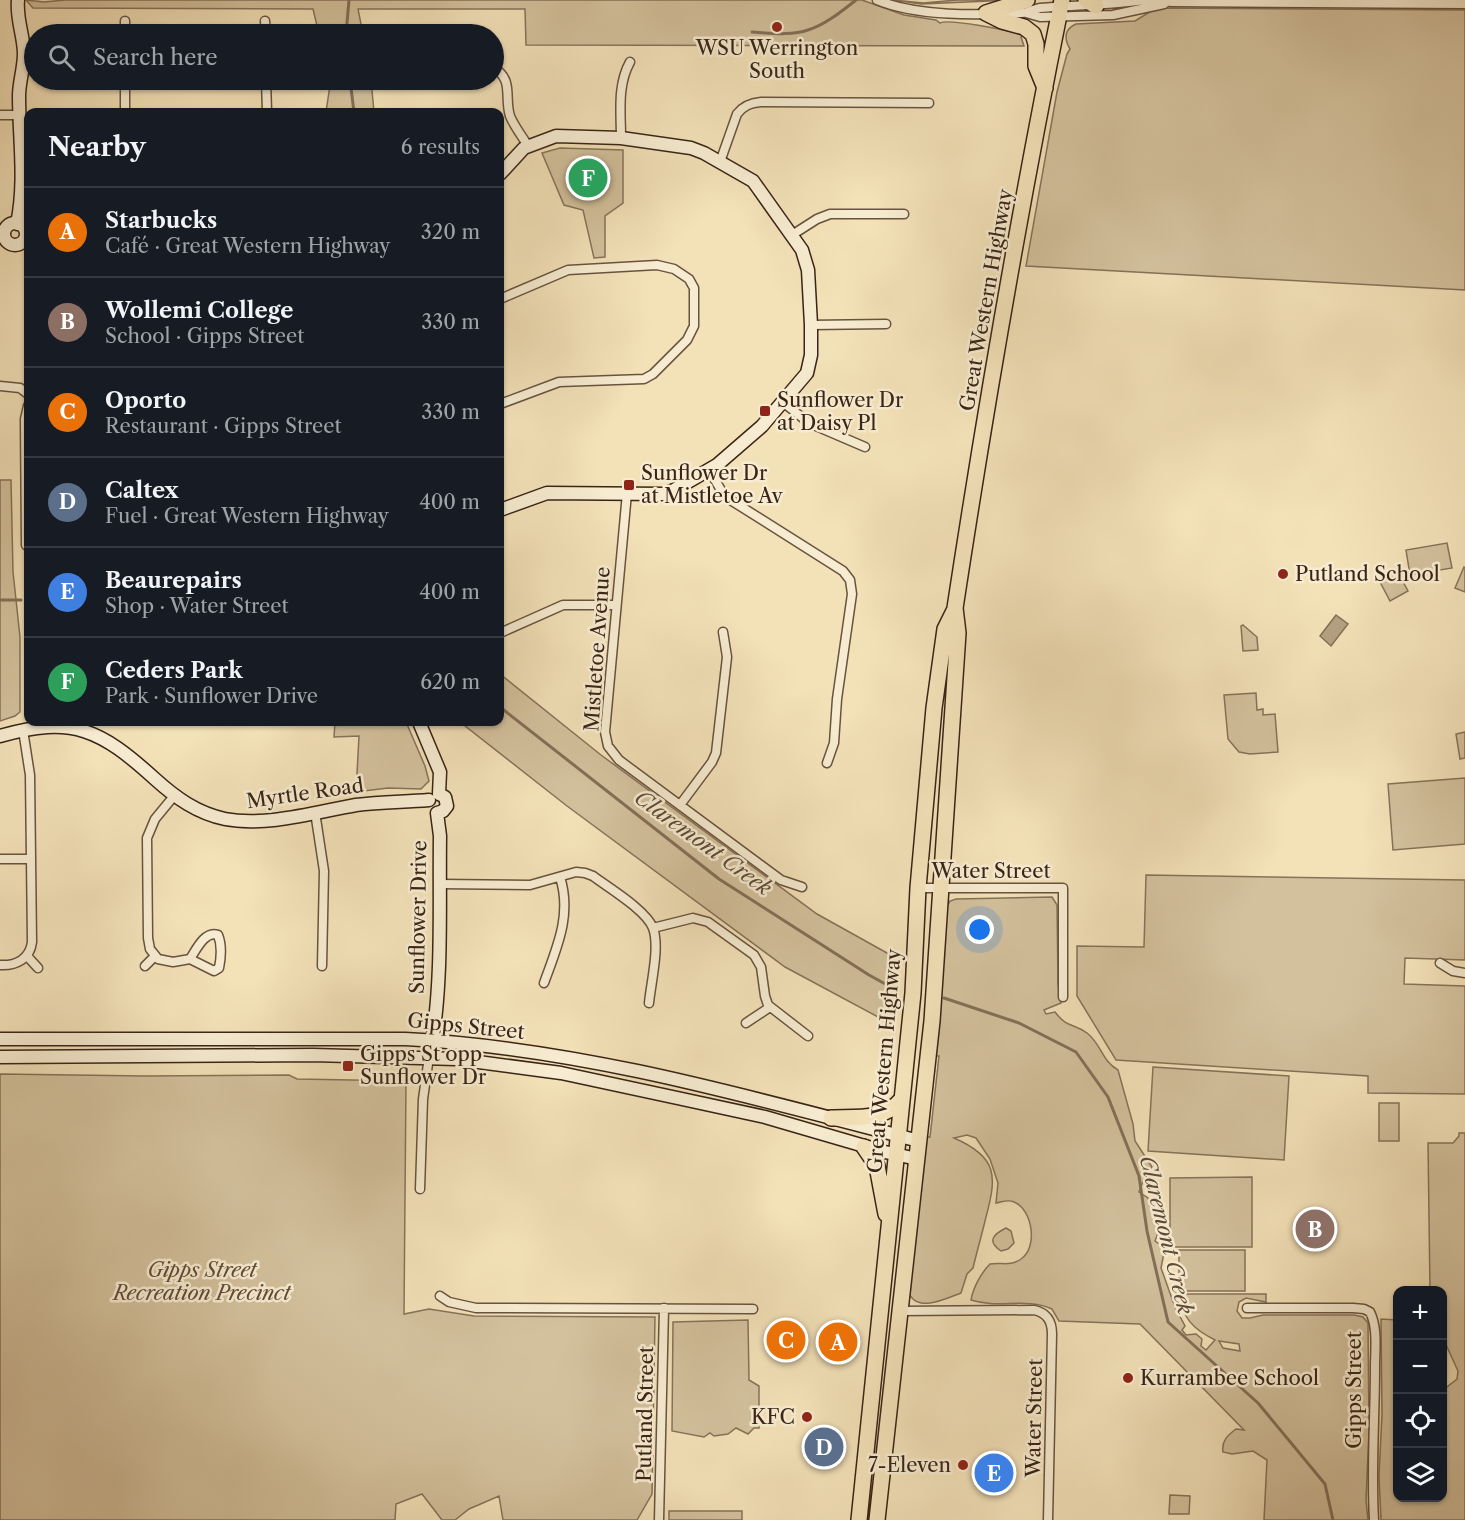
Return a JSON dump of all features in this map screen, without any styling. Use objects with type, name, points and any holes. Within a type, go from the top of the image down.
[{"type":"highway","points":[[986,13],[1027,6]]},
{"type":"highway","name":"Great Western Highway","points":[[859,1520],[913,993],[918,888],[937,686],[945,630],[955,608],[994,374],[1060,8]]},
{"type":"highway","points":[[986,13],[1002,21],[1024,27],[1033,34],[1036,44],[1036,66],[1045,88]]},
{"type":"highway","name":"Great Western Highway","points":[[877,1520],[898,1311],[932,1021],[958,633],[955,608]]},
{"type":"highway","points":[[831,1118],[881,1114],[894,1109],[902,1099]]},
{"type":"highway","points":[[864,1147],[877,1166],[888,1228]]},
{"type":"street","points":[[17,224],[23,180],[20,86],[24,56],[18,0]]},
{"type":"street","points":[[877,0],[909,10],[986,13]]},
{"type":"street","points":[[1027,6],[1034,17],[1060,8],[1091,3],[1147,0],[1465,4]]},
{"type":"street","points":[[1060,8],[1113,15],[1172,2]]},
{"type":"street","points":[[621,138],[622,83],[624,72],[630,62]]},
{"type":"street","points":[[504,77],[508,86],[509,113],[528,146]]},
{"type":"street","points":[[125,90],[125,108]]},
{"type":"street","points":[[266,90],[267,108]]},
{"type":"street","points":[[720,162],[737,114],[750,104],[761,102],[929,103]]},
{"type":"street","points":[[0,115],[20,115]]},
{"type":"street","points":[[504,170],[528,146],[556,136],[621,138],[690,148],[720,162],[753,181],[792,235],[806,260],[811,325],[811,355],[807,374],[762,426],[710,471],[669,492],[654,495],[547,493],[504,506]]},
{"type":"street","points":[[792,235],[817,219],[830,214],[904,214]]},
{"type":"street","points":[[17,224],[8,226],[2,234],[12,245],[24,241]]},
{"type":"street","points":[[17,224],[24,230]]},
{"type":"street","points":[[504,297],[568,270],[662,266],[685,275],[692,283],[695,293],[695,321],[692,333],[653,374],[644,379],[559,382],[504,403]]},
{"type":"street","points":[[811,325],[886,324]]},
{"type":"street","points":[[0,386],[20,388],[24,391]]},
{"type":"street","points":[[784,403],[809,423],[865,447]]},
{"type":"street","points":[[710,471],[729,500],[843,571],[850,580],[852,594],[837,699],[834,743],[827,763]]},
{"type":"street","name":"Mistletoe Avenue","points":[[627,494],[605,732],[607,742],[619,760],[781,880],[802,887]]},
{"type":"street","points":[[504,631],[563,605],[616,605]]},
{"type":"street","points":[[680,805],[712,762],[716,753],[726,657],[723,632]]},
{"type":"street","points":[[421,726],[440,772],[434,797]]},
{"type":"street","name":"Myrtle Road","points":[[0,736],[43,727],[63,727],[96,735],[123,750],[174,796],[201,812],[238,821],[264,820],[434,797]]},
{"type":"street","points":[[0,965],[16,963],[27,956],[32,942],[30,767],[23,730]]},
{"type":"street","points":[[174,796],[155,819],[147,838],[148,938],[150,949],[155,956],[173,962],[190,959],[211,971],[218,969],[220,962],[218,935],[208,935],[190,959]]},
{"type":"street","name":"Sunflower Drive","points":[[429,1057],[435,1023],[440,836],[437,813],[430,809],[434,797]]},
{"type":"street","points":[[315,812],[324,870],[322,966]]},
{"type":"street","points":[[0,859],[31,859]]},
{"type":"street","points":[[439,884],[530,885],[576,872],[588,874],[643,914],[653,928],[655,946],[649,1003]]},
{"type":"street","points":[[544,983],[563,930],[565,895],[560,877]]},
{"type":"street","name":"Water Street","points":[[918,888],[1063,888],[1063,997]]},
{"type":"street","points":[[653,928],[693,918],[708,922],[751,952],[762,971],[765,996],[770,1007],[808,1036]]},
{"type":"street","points":[[27,956],[38,968]]},
{"type":"street","points":[[145,966],[155,956]]},
{"type":"street","points":[[1440,963],[1454,971],[1465,973]]},
{"type":"street","points":[[746,1023],[770,1007]]},
{"type":"street","name":"Gipps Street","points":[[0,1039],[432,1040],[563,1056],[719,1089],[919,1141]]},
{"type":"street","name":"Gipps Street","points":[[0,1057],[313,1055],[429,1057],[561,1073],[618,1085],[765,1117],[864,1147],[917,1160]]},
{"type":"street","name":"Gipps Street","points":[[420,1190],[423,1099],[429,1057]]},
{"type":"street","points":[[440,1296],[449,1302],[476,1308],[753,1309]]},
{"type":"street","name":"Putland Street","points":[[658,1520],[664,1308]]},
{"type":"street","name":"Gipps Street","points":[[1246,1308],[1353,1308],[1370,1312],[1375,1327],[1376,1413],[1372,1464],[1374,1520]]},
{"type":"street","name":"Water Street","points":[[898,1311],[1034,1310],[1041,1311],[1048,1317],[1052,1326],[1048,1520]]},
{"type":"green space","name":"WSU Werrington South","points":[[26,0],[44,2],[65,0],[862,0],[904,15],[936,20],[940,23],[966,23],[1023,34],[1021,37],[1024,46],[526,45],[525,9],[358,9],[361,24],[317,24],[313,9],[33,8]]},
{"type":"green space","points":[[893,0],[923,3],[957,0],[1012,0],[921,4]]},
{"type":"green space","points":[[1162,8],[1465,10],[1465,290],[1026,266],[1057,92],[1070,49],[1066,38],[1067,31],[1076,24],[1135,21],[1153,10]]},
{"type":"green space","points":[[329,90],[372,90],[374,108],[327,108]]},
{"type":"green space","points":[[560,148],[623,150],[623,203],[605,216],[605,257],[594,258],[583,210],[564,205],[542,153]]},
{"type":"green space","points":[[0,480],[11,480],[13,572],[20,637],[20,712],[0,721]]},
{"type":"green space","points":[[1447,543],[1452,568],[1410,575],[1406,550]]},
{"type":"green space","points":[[1465,568],[1465,592],[1455,588]]},
{"type":"green space","points":[[1397,571],[1408,591],[1390,601],[1379,580]]},
{"type":"green space","points":[[1243,625],[1257,637],[1258,650],[1243,651],[1241,626]]},
{"type":"green space","points":[[504,677],[601,755],[817,914],[896,958],[893,1025],[785,967],[567,806],[465,726],[504,726]]},
{"type":"green space","points":[[1256,693],[1257,710],[1263,709],[1263,715],[1275,714],[1278,752],[1250,754],[1239,752],[1228,739],[1224,695]]},
{"type":"green space","points":[[335,726],[408,726],[429,781],[421,789],[388,788],[356,792],[359,736],[334,737]]},
{"type":"green space","points":[[1465,732],[1465,758],[1460,759],[1456,734]]},
{"type":"green space","points":[[1465,778],[1465,844],[1393,850],[1388,784]]},
{"type":"green space","points":[[1146,875],[1465,880],[1465,960],[1405,958],[1404,984],[1465,986],[1465,1094],[1368,1093],[1368,1076],[1116,1060],[1077,996],[1077,946],[1144,947]]},
{"type":"green space","points":[[1052,897],[1057,905],[1058,984],[1061,1003],[1044,1010],[1046,1014],[1055,1012],[1067,1023],[1087,1033],[1096,1042],[1108,1062],[1118,1070],[1133,1124],[1135,1141],[1152,1167],[1146,1174],[1139,1192],[1148,1198],[1160,1228],[1155,1241],[1165,1248],[1161,1268],[1175,1307],[1185,1326],[1182,1330],[1186,1335],[1196,1334],[1202,1339],[1201,1346],[1206,1350],[1215,1340],[1190,1322],[1177,1294],[1266,1294],[1266,1302],[1246,1298],[1239,1302],[1237,1311],[1242,1318],[1263,1315],[1354,1315],[1363,1317],[1368,1323],[1369,1432],[1366,1500],[1368,1520],[1264,1520],[1267,1460],[1253,1451],[1232,1454],[1223,1452],[1224,1441],[1228,1436],[1236,1429],[1244,1430],[1140,1324],[1059,1321],[1052,1309],[1042,1306],[1023,1303],[992,1304],[971,1300],[978,1281],[990,1264],[1009,1264],[1021,1259],[1030,1247],[1031,1238],[1029,1221],[1020,1206],[1010,1201],[996,1203],[998,1183],[990,1159],[976,1138],[967,1135],[954,1138],[979,1153],[991,1169],[990,1203],[973,1268],[967,1274],[961,1293],[931,1303],[917,1302],[912,1298],[908,1291],[926,1137],[930,1137],[939,1056],[935,1056],[947,906],[950,901]],"holes":[[[1219,1341],[1239,1344],[1240,1351],[1223,1348]]]},
{"type":"green space","points":[[1153,1067],[1289,1076],[1284,1160],[1148,1151]]},
{"type":"green space","name":"Gipps Street Recreation Precinct","points":[[0,1074],[289,1075],[297,1079],[406,1081],[404,1314],[429,1309],[474,1316],[655,1317],[652,1494],[637,1520],[503,1520],[499,1496],[469,1509],[455,1520],[442,1520],[422,1494],[396,1504],[395,1520],[0,1520]]},
{"type":"green space","points":[[1379,1103],[1399,1103],[1399,1141],[1379,1141]]},
{"type":"green space","points":[[1459,1133],[1465,1133],[1465,1520],[1381,1520],[1379,1476],[1382,1414],[1381,1319],[1393,1320],[1393,1502],[1447,1502],[1447,1387],[1457,1379],[1458,1371],[1447,1347],[1447,1286],[1430,1286],[1428,1143],[1453,1143]]},
{"type":"green space","points":[[1252,1177],[1252,1247],[1170,1247],[1170,1178]]},
{"type":"green space","points":[[1006,1228],[1011,1231],[1014,1243],[1008,1249],[1001,1251],[994,1244],[993,1238]]},
{"type":"green space","points":[[1179,1250],[1245,1250],[1245,1291],[1179,1291]]},
{"type":"green space","points":[[748,1320],[749,1380],[759,1386],[759,1428],[754,1428],[748,1434],[736,1428],[728,1434],[714,1436],[710,1433],[704,1437],[672,1431],[673,1322]]},
{"type":"green space","points":[[1170,1495],[1190,1496],[1189,1514],[1169,1514]]},
{"type":"green space","points":[[669,1511],[742,1511],[742,1520],[669,1520]]},
{"type":"shaded area","points":[[1336,615],[1348,624],[1331,646],[1320,636]]},
{"type":"waterway","points":[[347,24],[349,0]]},
{"type":"waterway","points":[[752,32],[788,34],[808,30],[827,21],[856,0]]},
{"type":"waterway","points":[[351,90],[354,108]]},
{"type":"waterway","name":"Claremont Creek","points":[[0,600],[21,600]]},
{"type":"waterway","name":"Claremont Creek","points":[[504,710],[719,879],[869,975],[898,991]]},
{"type":"waterway","name":"Claremont Creek","points":[[944,998],[1019,1023],[1076,1052],[1108,1097],[1139,1176],[1147,1231],[1168,1322],[1258,1403],[1325,1484],[1333,1520]]},
{"type":"place","name":"WSU Werrington South","points":[[777,27]]},
{"type":"place","name":"Ceders Park","points":[[588,178]]},
{"type":"place","name":"Sunflower Dr at Daisy Pl","points":[[765,411]]},
{"type":"place","name":"Sunflower Dr at Mistletoe Av","points":[[629,485]]},
{"type":"place","name":"Putland School","points":[[1283,574]]},
{"type":"place","name":"Gipps St opp Sunflower Dr","points":[[348,1066]]},
{"type":"place","name":"Wollemi College","points":[[1315,1229]]},
{"type":"place","name":"Oporto","points":[[786,1340]]},
{"type":"place","name":"Starbucks","points":[[838,1342]]},
{"type":"place","name":"Kurrambee School","points":[[1128,1378]]},
{"type":"place","name":"KFC","points":[[807,1417]]},
{"type":"place","name":"Caltex","points":[[824,1447]]},
{"type":"place","name":"7-Eleven","points":[[963,1465]]},
{"type":"place","name":"Beaurepairs","points":[[994,1473]]}]
